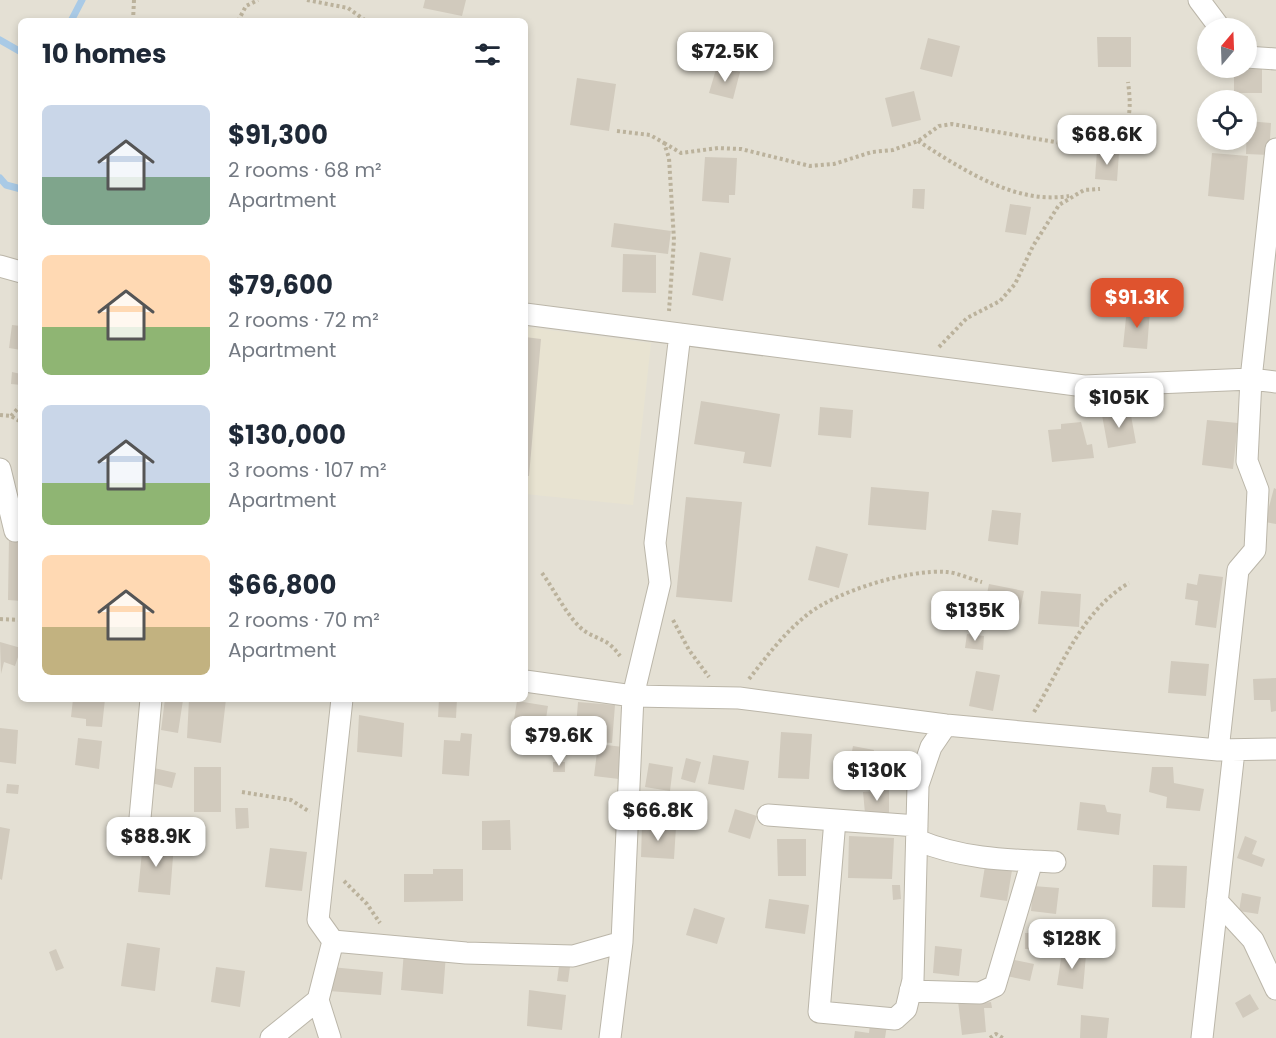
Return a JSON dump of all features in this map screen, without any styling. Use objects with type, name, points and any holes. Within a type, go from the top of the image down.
[{"type":"street","points":[[1199,0],[1212,18]]},
{"type":"street","points":[[1257,58],[1276,59]]},
{"type":"street","points":[[1202,1038],[1217,901],[1238,570],[1255,550],[1258,490],[1247,461],[1251,379],[1276,149]]},
{"type":"street","points":[[0,266],[18,271]]},
{"type":"street","points":[[528,314],[1084,386],[1251,379],[1276,382]]},
{"type":"street","points":[[610,1038],[622,942],[634,690],[660,583],[655,543],[675,333]]},
{"type":"street","points":[[0,469],[15,531]]},
{"type":"street","points":[[528,681],[734,697],[1016,732],[1226,751],[1276,749]]},
{"type":"street","points":[[139,830],[151,702]]},
{"type":"street","points":[[342,702],[318,920],[333,941],[466,953],[573,956],[622,942]]},
{"type":"street","points":[[835,820],[819,1012],[896,1019],[906,1009],[910,991],[918,785],[931,747],[946,725]]},
{"type":"street","points":[[768,816],[835,820],[917,833],[943,851],[980,859],[1055,862]]},
{"type":"street","points":[[910,991],[980,993],[995,986],[1032,861]]},
{"type":"street","points":[[1217,901],[1253,940],[1276,989]]},
{"type":"street","points":[[330,1038],[318,1000],[333,941]]},
{"type":"street","points":[[271,1038],[318,1000]]},
{"type":"path","points":[[133,18],[134,0]]},
{"type":"path","points":[[240,18],[246,6],[258,0]]},
{"type":"path","points":[[307,0],[348,8],[362,18]]},
{"type":"path","points":[[617,131],[650,135],[681,153],[718,148],[741,149],[810,166],[854,160],[872,153],[893,150],[918,141],[939,126],[952,124],[1089,147],[1104,144],[1125,130],[1131,111],[1128,82]]},
{"type":"path","points":[[918,141],[974,175],[1000,186],[1030,196],[1053,199],[1071,196]]},
{"type":"path","points":[[664,143],[669,158],[674,218],[668,289],[675,333]]},
{"type":"path","points":[[913,364],[953,335],[968,318],[1000,301],[1015,284],[1033,246],[1059,205],[1084,190],[1100,189]]},
{"type":"path","points":[[11,416],[18,408]]},
{"type":"path","points":[[0,414],[18,420]]},
{"type":"path","points":[[660,583],[672,618],[689,650],[721,693],[734,697],[790,629],[810,613],[830,602],[873,584],[905,576],[946,572],[982,582]]},
{"type":"path","points":[[542,573],[586,632],[612,645],[634,690]]},
{"type":"path","points":[[1016,732],[1032,716],[1085,623],[1119,589],[1129,583]]},
{"type":"path","points":[[0,619],[18,620]]},
{"type":"path","points":[[990,1038],[996,1034],[1003,1038]]},
{"type":"shaded area","points":[[0,0],[1276,0],[1276,1038],[0,1038]]},
{"type":"shaded area","points":[[528,327],[651,343],[633,505],[528,494]]},
{"type":"building","points":[[425,0],[466,0],[462,16],[423,8]]},
{"type":"building","points":[[1097,37],[1131,37],[1131,67],[1098,67]]},
{"type":"building","points":[[928,38],[960,46],[952,77],[920,69]]},
{"type":"building","points":[[717,66],[740,72],[733,99],[709,93]]},
{"type":"building","points":[[1257,69],[1262,69],[1262,93],[1257,93],[1257,90],[1234,90],[1234,78],[1257,78]]},
{"type":"building","points":[[577,78],[616,84],[609,131],[570,125]]},
{"type":"building","points":[[914,91],[921,120],[892,127],[885,98]]},
{"type":"building","points":[[1257,122],[1271,123],[1269,155],[1246,154],[1246,150],[1257,150]]},
{"type":"building","points":[[1097,151],[1119,153],[1117,181],[1095,179]]},
{"type":"building","points":[[1212,153],[1248,156],[1244,200],[1208,196]]},
{"type":"building","points":[[705,157],[737,158],[735,195],[729,195],[729,203],[702,201]]},
{"type":"building","points":[[913,189],[925,189],[924,209],[912,208]]},
{"type":"building","points":[[1010,204],[1031,207],[1026,235],[1005,232]]},
{"type":"building","points":[[614,223],[671,231],[668,254],[611,247]]},
{"type":"building","points":[[700,252],[731,258],[723,301],[692,295]]},
{"type":"building","points":[[623,254],[656,255],[656,293],[622,292]]},
{"type":"building","points":[[1127,308],[1150,310],[1147,349],[1123,347]]},
{"type":"building","points":[[12,325],[18,326],[18,350],[9,348]]},
{"type":"building","points":[[528,337],[541,339],[528,476]]},
{"type":"building","points":[[12,372],[18,373],[18,385],[11,384]]},
{"type":"building","points":[[701,401],[780,414],[771,467],[743,463],[745,452],[694,444]]},
{"type":"building","points":[[820,407],[853,410],[851,438],[818,435]]},
{"type":"building","points":[[1130,410],[1136,443],[1108,448],[1102,415]]},
{"type":"building","points":[[1207,420],[1238,423],[1233,469],[1202,465]]},
{"type":"building","points":[[1081,422],[1087,445],[1092,444],[1094,458],[1052,462],[1048,430],[1061,429],[1061,424]]},
{"type":"building","points":[[871,487],[929,492],[926,530],[868,525]]},
{"type":"building","points":[[1274,488],[1276,489],[1276,524],[1265,522]]},
{"type":"building","points":[[686,497],[742,502],[732,602],[676,597]]},
{"type":"building","points":[[992,510],[1021,513],[1018,545],[988,541]]},
{"type":"building","points":[[9,538],[18,538],[18,601],[8,600]]},
{"type":"building","points":[[816,546],[848,554],[839,588],[808,580]]},
{"type":"building","points":[[1199,574],[1223,577],[1216,628],[1195,625],[1198,601],[1185,599],[1187,583],[1197,585]]},
{"type":"building","points":[[989,584],[1024,591],[1018,621],[983,614]]},
{"type":"building","points":[[1041,591],[1081,594],[1079,627],[1038,624]]},
{"type":"building","points":[[967,634],[984,636],[983,650],[965,648]]},
{"type":"building","points":[[0,642],[18,647],[15,666],[4,662],[1,674]]},
{"type":"building","points":[[1171,661],[1209,664],[1206,696],[1168,693]]},
{"type":"building","points":[[976,671],[1000,675],[993,711],[969,706]]},
{"type":"building","points":[[1276,678],[1276,711],[1271,712],[1270,700],[1254,700],[1253,679]]},
{"type":"building","points":[[73,702],[105,702],[102,727],[86,726],[86,719],[71,717]]},
{"type":"building","points":[[165,702],[183,702],[178,733],[161,730]]},
{"type":"building","points":[[189,702],[226,702],[221,743],[187,738]]},
{"type":"building","points":[[439,702],[457,702],[456,718],[438,717]]},
{"type":"building","points":[[517,702],[548,706],[544,731],[513,726]]},
{"type":"building","points":[[578,702],[615,705],[612,743],[575,740]]},
{"type":"building","points":[[359,715],[404,723],[402,757],[357,752]]},
{"type":"building","points":[[0,728],[18,730],[16,764],[0,762]]},
{"type":"building","points":[[781,732],[812,734],[809,779],[778,778]]},
{"type":"building","points":[[461,733],[472,734],[469,776],[442,774],[444,740],[460,741]]},
{"type":"building","points":[[78,738],[102,741],[99,769],[75,765]]},
{"type":"building","points":[[598,744],[623,747],[619,779],[594,776]]},
{"type":"building","points":[[853,746],[874,750],[869,777],[848,773]]},
{"type":"building","points":[[713,755],[749,761],[744,790],[708,784]]},
{"type":"building","points":[[686,758],[701,762],[695,783],[681,779]]},
{"type":"building","points":[[553,762],[565,762],[565,772],[553,772]]},
{"type":"building","points":[[649,763],[673,767],[670,791],[645,787]]},
{"type":"building","points":[[194,767],[221,767],[221,812],[194,812]]},
{"type":"building","points":[[1152,767],[1173,767],[1174,783],[1204,789],[1200,811],[1166,808],[1167,797],[1149,792]]},
{"type":"building","points":[[154,768],[176,773],[172,788],[151,783]]},
{"type":"building","points":[[7,784],[19,785],[18,794],[6,793]]},
{"type":"building","points":[[889,790],[889,813],[865,813],[863,792]]},
{"type":"building","points":[[1080,802],[1105,805],[1107,812],[1121,814],[1119,835],[1077,830]]},
{"type":"building","points":[[235,808],[248,808],[249,828],[236,829]]},
{"type":"building","points":[[735,809],[757,816],[750,839],[728,832]]},
{"type":"building","points":[[510,820],[511,850],[482,850],[482,821]]},
{"type":"building","points":[[642,825],[676,827],[674,859],[641,857]]},
{"type":"building","points":[[0,827],[10,829],[2,880],[0,879]]},
{"type":"building","points":[[849,836],[894,838],[892,879],[848,878]]},
{"type":"building","points":[[1245,836],[1257,841],[1252,854],[1265,859],[1262,867],[1237,858]]},
{"type":"building","points":[[777,839],[806,839],[806,876],[778,876]]},
{"type":"building","points":[[143,842],[174,844],[170,895],[138,892]]},
{"type":"building","points":[[270,848],[307,852],[302,891],[265,887]]},
{"type":"building","points":[[1153,865],[1187,866],[1185,908],[1152,907]]},
{"type":"building","points":[[985,866],[1012,870],[1007,901],[980,897]]},
{"type":"building","points":[[433,869],[463,869],[463,901],[404,902],[404,874],[433,874]]},
{"type":"building","points":[[892,885],[900,885],[901,899],[893,900]]},
{"type":"building","points":[[1033,886],[1059,888],[1056,914],[1031,911]]},
{"type":"building","points":[[1242,893],[1261,897],[1258,914],[1239,911]]},
{"type":"building","points":[[769,899],[809,905],[805,934],[765,928]]},
{"type":"building","points":[[694,908],[725,918],[717,944],[686,935]]},
{"type":"building","points":[[1025,933],[1041,933],[1042,949],[1025,949]]},
{"type":"building","points":[[127,943],[160,948],[155,991],[121,986]]},
{"type":"building","points":[[935,946],[962,949],[959,976],[933,973]]},
{"type":"building","points":[[56,949],[64,968],[56,971],[49,952]]},
{"type":"building","points":[[404,950],[446,954],[443,994],[401,990]]},
{"type":"building","points":[[1062,952],[1086,955],[1083,989],[1057,985]]},
{"type":"building","points":[[1010,959],[1034,964],[1030,981],[1007,976]]},
{"type":"building","points":[[559,966],[570,967],[568,982],[557,981]]},
{"type":"building","points":[[216,967],[245,971],[240,1007],[211,1002]]},
{"type":"building","points":[[331,967],[383,972],[381,995],[329,991]]},
{"type":"building","points":[[529,990],[566,995],[562,1030],[527,1026]]},
{"type":"building","points":[[1250,994],[1259,1009],[1243,1018],[1235,1003]]},
{"type":"building","points":[[983,998],[983,1003],[991,1002],[992,1008],[984,1008],[986,1032],[962,1035],[958,1001]]},
{"type":"building","points":[[1081,1015],[1109,1018],[1107,1038],[1080,1038]]},
{"type":"building","points":[[870,1024],[887,1025],[885,1038],[854,1038],[855,1031],[869,1033]]},
{"type":"waterway","points":[[73,18],[82,0]]},
{"type":"waterway","points":[[0,40],[18,50]]},
{"type":"waterway","points":[[0,178],[6,185],[18,188]]}]
